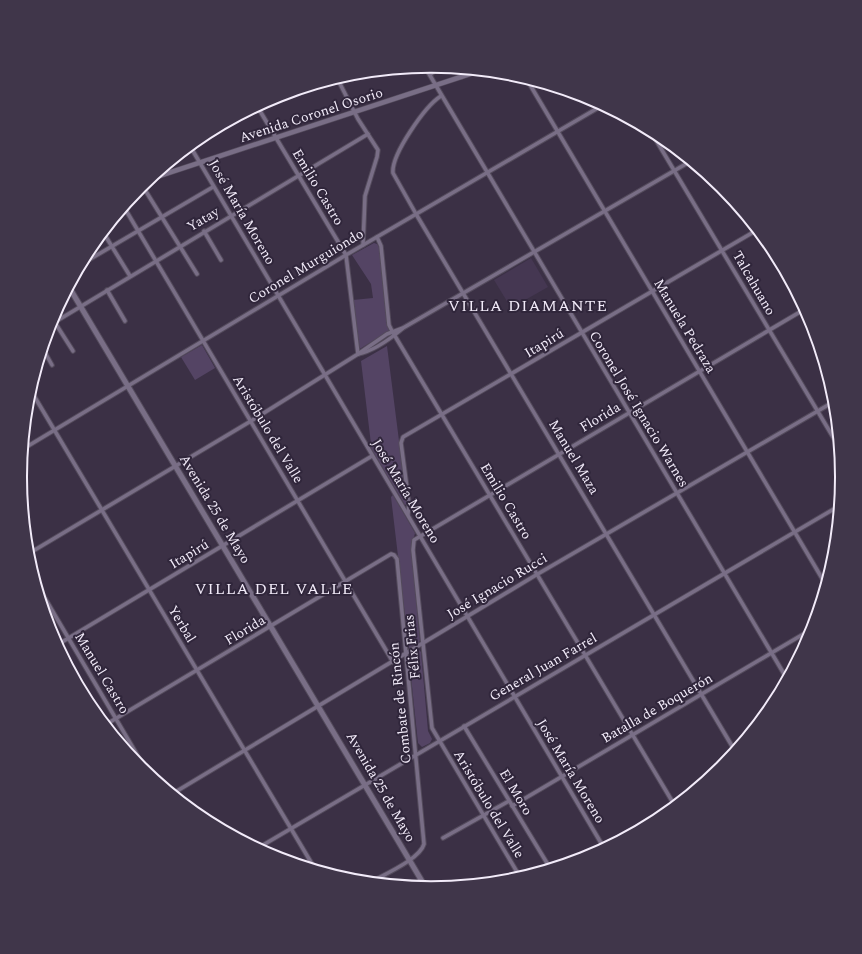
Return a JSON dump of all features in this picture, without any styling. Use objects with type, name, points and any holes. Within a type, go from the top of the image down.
[{"type":"main road","name":"Avenida 25 de Mayo","points":[[72,292],[366,784],[422,881]]},
{"type":"street","name":"Coronel José Ignacio Warnes","points":[[430,75],[486,173],[784,674]]},
{"type":"street","name":"Avenida Coronel Osorio","points":[[163,174],[356,113],[468,75]]},
{"type":"street","points":[[340,84],[378,150],[365,196],[363,245]]},
{"type":"street","name":"Manuela Pedraza","points":[[530,86],[556,132],[822,577]]},
{"type":"street","name":"Manuel Maza","points":[[441,96],[426,109],[407,136],[393,166],[393,173],[732,746]]},
{"type":"street","name":"Coronel Murguiondo","points":[[28,446],[346,255],[596,109]]},
{"type":"street","name":"Emilio Castro","points":[[260,111],[300,175],[346,255],[358,354]]},
{"type":"street","name":"Yatay","points":[[61,316],[156,261],[230,215],[368,134]]},
{"type":"street","name":"Talcahuano","points":[[658,143],[833,437]]},
{"type":"street","name":"José María Moreno","points":[[193,151],[601,843]]},
{"type":"street","points":[[358,354],[395,336],[403,328],[686,164]]},
{"type":"street","points":[[92,258],[213,187]]},
{"type":"street","points":[[145,191],[197,274]]},
{"type":"street","name":"Aristóbulo del Valle","points":[[127,211],[393,662]]},
{"type":"street","points":[[204,231],[221,260]]},
{"type":"street","name":"Itapirú","points":[[408,515],[409,503],[401,443],[403,438],[753,232]]},
{"type":"street","points":[[106,237],[130,276]]},
{"type":"street","name":"Emilio Castro","points":[[377,237],[381,246],[389,325],[392,331],[671,802]]},
{"type":"street","points":[[107,290],[125,321]]},
{"type":"street","name":"Florida","points":[[420,536],[800,312]]},
{"type":"street","points":[[57,326],[73,351]]},
{"type":"street","points":[[34,550],[251,422],[392,331],[403,328]]},
{"type":"street","points":[[46,355],[52,365]]},
{"type":"street","name":"Yerbal","points":[[35,397],[311,863]]},
{"type":"street","name":"José Ignacio Rucci","points":[[177,791],[536,575],[828,405]]},
{"type":"street","name":"Itapirú","points":[[63,642],[372,456]]},
{"type":"street","name":"General Juan Farrel","points":[[264,845],[834,509]]},
{"type":"street","name":"Félix Frias","points":[[420,536],[414,540],[412,550],[431,724],[438,741]]},
{"type":"street","name":"Florida","points":[[110,723],[272,627],[391,554],[394,555]]},
{"type":"street","name":"Combate de Rincón","points":[[394,555],[397,559],[425,838],[423,849],[410,860]]},
{"type":"street","name":"Manuel Castro","points":[[46,600],[136,753]]},
{"type":"street","name":"Batalla de Boquerón","points":[[512,806],[802,636]]},
{"type":"street","name":"El Moro","points":[[464,726],[547,864]]},
{"type":"street","name":"Aristóbulo del Valle","points":[[438,741],[517,871]]},
{"type":"street","points":[[443,838],[509,801]]},
{"type":"street","points":[[378,878],[410,860]]},
{"type":"shaded area","points":[[374,243],[380,248],[389,331],[358,350],[353,300],[373,298],[371,284],[352,255]]},
{"type":"shaded area","points":[[531,258],[548,287],[511,308],[494,280]]},
{"type":"shaded area","points":[[202,345],[215,368],[195,380],[181,357]]},
{"type":"shaded area","points":[[387,346],[407,504],[405,505],[369,445],[371,444],[361,361]]},
{"type":"shaded area","points":[[393,495],[415,533],[411,549],[420,640],[419,643],[409,649],[391,497]]},
{"type":"shaded area","points":[[419,650],[421,652],[428,731],[432,739],[430,743],[422,747],[418,743],[409,658],[410,655]]},
{"type":"district","name":"VILLA DIAMANTE","points":[[528,306]]},
{"type":"district","name":"VILLA DEL VALLE","points":[[274,589]]}]
